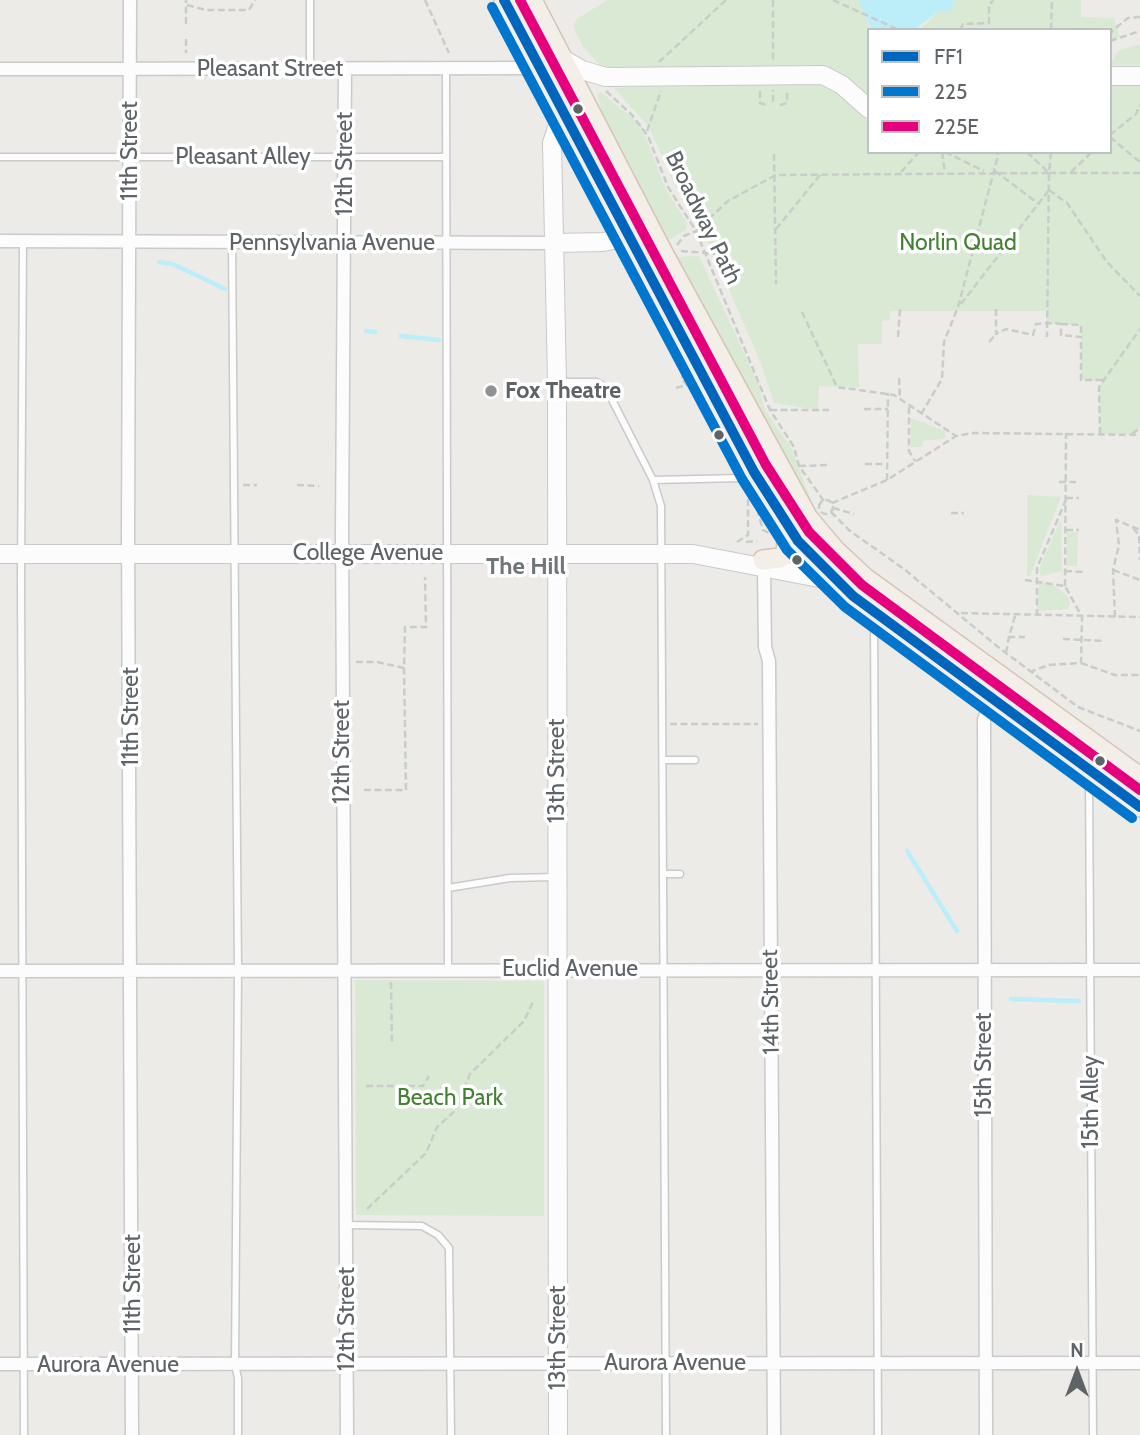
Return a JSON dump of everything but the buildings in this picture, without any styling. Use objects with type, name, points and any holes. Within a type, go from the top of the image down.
[{"type":"main road","points":[[504,0],[754,472],[786,553],[780,558],[762,557]]},
{"type":"main road","points":[[532,0],[797,501],[822,536],[865,578],[1140,777]]},
{"type":"main road","points":[[541,68],[560,75],[580,92]]},
{"type":"main road","points":[[779,531],[835,581],[874,611],[1140,807]]},
{"type":"main road","points":[[819,565],[865,578]]},
{"type":"street","name":"11th Street","points":[[130,0],[128,553],[132,970],[132,1435]]},
{"type":"street","points":[[563,59],[595,75],[823,75],[842,85],[867,107]]},
{"type":"street","name":"Pleasant Street","points":[[0,69],[541,68]]},
{"type":"street","name":"12th Street","points":[[345,69],[342,553],[347,1435]]},
{"type":"street","points":[[1112,76],[1140,76]]},
{"type":"street","name":"13th Street","points":[[558,1435],[557,382],[552,144],[563,110]]},
{"type":"street","points":[[628,234],[636,215],[637,202]]},
{"type":"street","name":"Pennsylvania Avenue","points":[[0,241],[556,243],[603,242],[628,234]]},
{"type":"street","name":"College Avenue","points":[[0,554],[662,554],[736,560],[762,557],[819,565]]},
{"type":"street","name":"College Avenue","points":[[762,557],[835,581]]},
{"type":"street","name":"14th Street","points":[[762,557],[765,647],[769,661],[774,1435]]},
{"type":"street","name":"15th Street","points":[[986,1435],[984,719],[994,698]]},
{"type":"street","name":"Euclid Avenue","points":[[0,971],[344,968],[1140,970]]},
{"type":"street","name":"Aurora Avenue","points":[[0,1364],[1140,1363]]},
{"type":"lane","points":[[310,0],[310,69]]},
{"type":"lane","points":[[446,69],[448,968]]},
{"type":"lane","name":"Pleasant Alley","points":[[0,157],[445,157]]},
{"type":"lane","points":[[23,241],[20,553],[24,1435]]},
{"type":"lane","points":[[232,243],[237,971],[235,1365],[238,1378],[238,1435]]},
{"type":"lane","points":[[557,382],[602,384],[653,480],[661,506],[666,1435]]},
{"type":"lane","points":[[653,480],[741,478],[754,472]]},
{"type":"lane","points":[[874,611],[878,1435]]},
{"type":"lane","points":[[663,760],[695,760]]},
{"type":"lane","name":"15th Alley","points":[[1090,769],[1093,1435]]},
{"type":"lane","points":[[663,874],[680,874]]},
{"type":"lane","points":[[447,888],[510,878],[557,877]]},
{"type":"lane","points":[[346,1225],[393,1223],[422,1226],[445,1242],[451,1261],[451,1435]]},
{"type":"path","points":[[186,24],[186,2],[206,10],[249,10],[255,0]]},
{"type":"path","points":[[425,0],[449,53]]},
{"type":"path","points":[[651,69],[726,0]]},
{"type":"path","points":[[773,0],[773,69]]},
{"type":"path","points":[[833,0],[896,28]]},
{"type":"path","points":[[961,28],[963,24],[989,23],[989,6],[993,0]]},
{"type":"path","points":[[1051,28],[1052,0]]},
{"type":"path","points":[[1112,31],[1128,18],[1140,18]]},
{"type":"path","points":[[1112,38],[1140,31]]},
{"type":"path","points":[[186,39],[186,53]]},
{"type":"path","name":"Broadway Path","points":[[595,75],[609,95],[632,115],[646,132],[668,187],[695,231],[760,380],[770,410],[794,447],[799,466],[824,501],[850,531],[959,613],[1006,653],[1090,714],[1140,731]]},
{"type":"path","points":[[760,84],[760,103],[767,105]]},
{"type":"path","points":[[780,105],[787,103],[787,84]]},
{"type":"path","points":[[646,132],[663,85]]},
{"type":"path","points":[[1112,134],[1136,114],[1140,105]]},
{"type":"path","points":[[1112,138],[1140,162]]},
{"type":"path","points":[[774,154],[776,284]]},
{"type":"path","points":[[901,172],[917,154]]},
{"type":"path","points":[[943,154],[945,173]]},
{"type":"path","points":[[947,154],[987,172]]},
{"type":"path","points":[[921,414],[942,379],[944,341],[958,307],[999,154]]},
{"type":"path","points":[[1029,154],[1049,173]]},
{"type":"path","points":[[1047,337],[1051,154]]},
{"type":"path","points":[[1070,173],[1090,154]]},
{"type":"path","points":[[719,254],[675,249],[684,236],[695,231],[728,201],[776,175],[901,172],[1140,173]]},
{"type":"path","points":[[995,172],[1039,204]]},
{"type":"path","points":[[776,229],[821,174]]},
{"type":"path","points":[[958,307],[1049,190]]},
{"type":"path","points":[[1049,190],[1067,203],[1107,262],[1140,296]]},
{"type":"path","points":[[898,337],[900,309]]},
{"type":"path","points":[[996,309],[996,334]]},
{"type":"path","points":[[802,312],[837,387],[888,393],[956,436]]},
{"type":"path","points":[[989,341],[1006,329],[1033,335],[1036,324],[1081,325],[1081,380],[1104,380]]},
{"type":"path","points":[[1061,324],[1061,335],[1081,337]]},
{"type":"path","points":[[1100,433],[1099,387],[1140,329]]},
{"type":"path","points":[[676,388],[687,385],[681,378]]},
{"type":"path","points":[[899,378],[900,399]]},
{"type":"path","points":[[887,480],[888,393]]},
{"type":"path","points":[[909,407],[909,451],[915,461]]},
{"type":"path","points":[[864,409],[888,409]]},
{"type":"path","points":[[770,410],[829,410]]},
{"type":"path","points":[[1132,434],[1140,428]]},
{"type":"path","points":[[832,508],[887,480],[956,436],[973,433],[1140,435]]},
{"type":"path","points":[[1066,433],[1065,586],[1082,617],[1081,663]]},
{"type":"path","points":[[865,464],[887,464]]},
{"type":"path","points":[[799,466],[830,465]]},
{"type":"path","points":[[1059,482],[1076,482]]},
{"type":"path","points":[[297,485],[319,486]]},
{"type":"path","points":[[737,542],[748,535],[750,489],[755,498],[761,527],[779,531]]},
{"type":"path","points":[[1066,498],[1079,498]]},
{"type":"path","points":[[1037,616],[1037,568],[1066,498]]},
{"type":"path","name":"Broadway Path","points":[[824,501],[819,506],[821,512],[832,508]]},
{"type":"path","points":[[832,508],[854,514]]},
{"type":"path","points":[[951,513],[964,513]]},
{"type":"path","points":[[1115,617],[1114,569],[1119,545],[1116,520],[1140,530]]},
{"type":"path","points":[[1131,526],[1139,535],[1140,560]]},
{"type":"path","points":[[1066,530],[1079,530]]},
{"type":"path","points":[[746,542],[762,557]]},
{"type":"path","points":[[1114,569],[1140,580]]},
{"type":"path","points":[[1065,571],[1085,572]]},
{"type":"path","points":[[365,790],[406,790],[405,627],[426,627],[425,577]]},
{"type":"path","points":[[1025,580],[1037,579],[1065,586]]},
{"type":"path","points":[[959,613],[1140,617]]},
{"type":"path","points":[[1006,653],[1015,616]]},
{"type":"path","points":[[1009,637],[1025,637]]},
{"type":"path","points":[[1063,639],[1105,641]]},
{"type":"path","points":[[353,662],[377,662],[404,668]]},
{"type":"path","points":[[1032,671],[1049,665],[1081,663],[1115,675],[1140,675]]},
{"type":"path","points":[[667,724],[769,724]]},
{"type":"path","points":[[390,968],[392,1043]]},
{"type":"path","points":[[367,1209],[426,1153],[437,1127],[456,1110],[470,1074],[524,1021],[534,1000]]},
{"type":"path","points":[[366,1086],[423,1086],[429,1076]]},
{"type":"green space","points":[[607,0],[858,0],[870,28],[867,28],[867,96],[844,79],[605,70],[583,47],[573,26],[577,19]]},
{"type":"green space","points":[[955,0],[1081,0],[1081,17],[1114,18],[1120,37],[1112,40],[1112,28],[921,28],[938,12],[952,8]]},
{"type":"green space","points":[[1140,44],[1140,65],[1112,65],[1118,51]]},
{"type":"green space","name":"Norlin Quad","points":[[817,84],[837,90],[867,121],[867,154],[1112,154],[1112,85],[1140,85],[1140,428],[1132,434],[1100,434],[1099,387],[1103,381],[1081,380],[1081,325],[1047,323],[1047,311],[890,311],[890,320],[882,321],[882,344],[858,344],[859,388],[819,386],[818,410],[774,403],[759,359],[701,225],[676,188],[649,127],[614,88],[651,85]]},
{"type":"green space","points":[[601,92],[641,125],[666,190],[687,223],[686,230],[668,240],[602,114],[597,94]]},
{"type":"green space","points":[[699,256],[758,383],[765,410],[791,447],[813,505],[810,507],[674,257]]},
{"type":"green space","points":[[911,418],[945,431],[946,438],[923,441],[922,447],[911,447]]},
{"type":"green space","points":[[1027,495],[1061,497],[1030,576],[1027,576]]},
{"type":"green space","points":[[1061,519],[1062,571],[1041,576],[1039,569]]},
{"type":"green space","points":[[1067,532],[1078,532],[1077,566],[1067,566]]},
{"type":"green space","points":[[1039,582],[1054,585],[1068,597],[1068,609],[1038,611]]},
{"type":"green space","name":"Beach Park","points":[[355,980],[544,981],[544,1216],[356,1215]]},
{"type":"water","points":[[858,0],[955,0],[951,10],[938,12],[917,28],[871,28]]},
{"type":"waterway","points":[[159,262],[173,264],[225,289]]},
{"type":"waterway","points":[[366,331],[375,332]]},
{"type":"waterway","points":[[401,336],[439,340]]},
{"type":"waterway","points":[[907,851],[957,931]]},
{"type":"waterway","points":[[1011,999],[1079,1001]]},
{"type":"transit line","name":"FF1","points":[[504,0],[754,472],[798,541],[853,596],[1140,807]]},
{"type":"transit line","name":"225E","points":[[520,0],[766,465],[809,532],[862,585],[1140,790]]},
{"type":"transit line","name":"225","points":[[492,7],[742,479],[787,550],[845,607],[1132,818]]},
{"type":"place","name":"Fox Theatre","points":[[491,391]]},
{"type":"district","name":"The Hill","points":[[526,567]]}]
